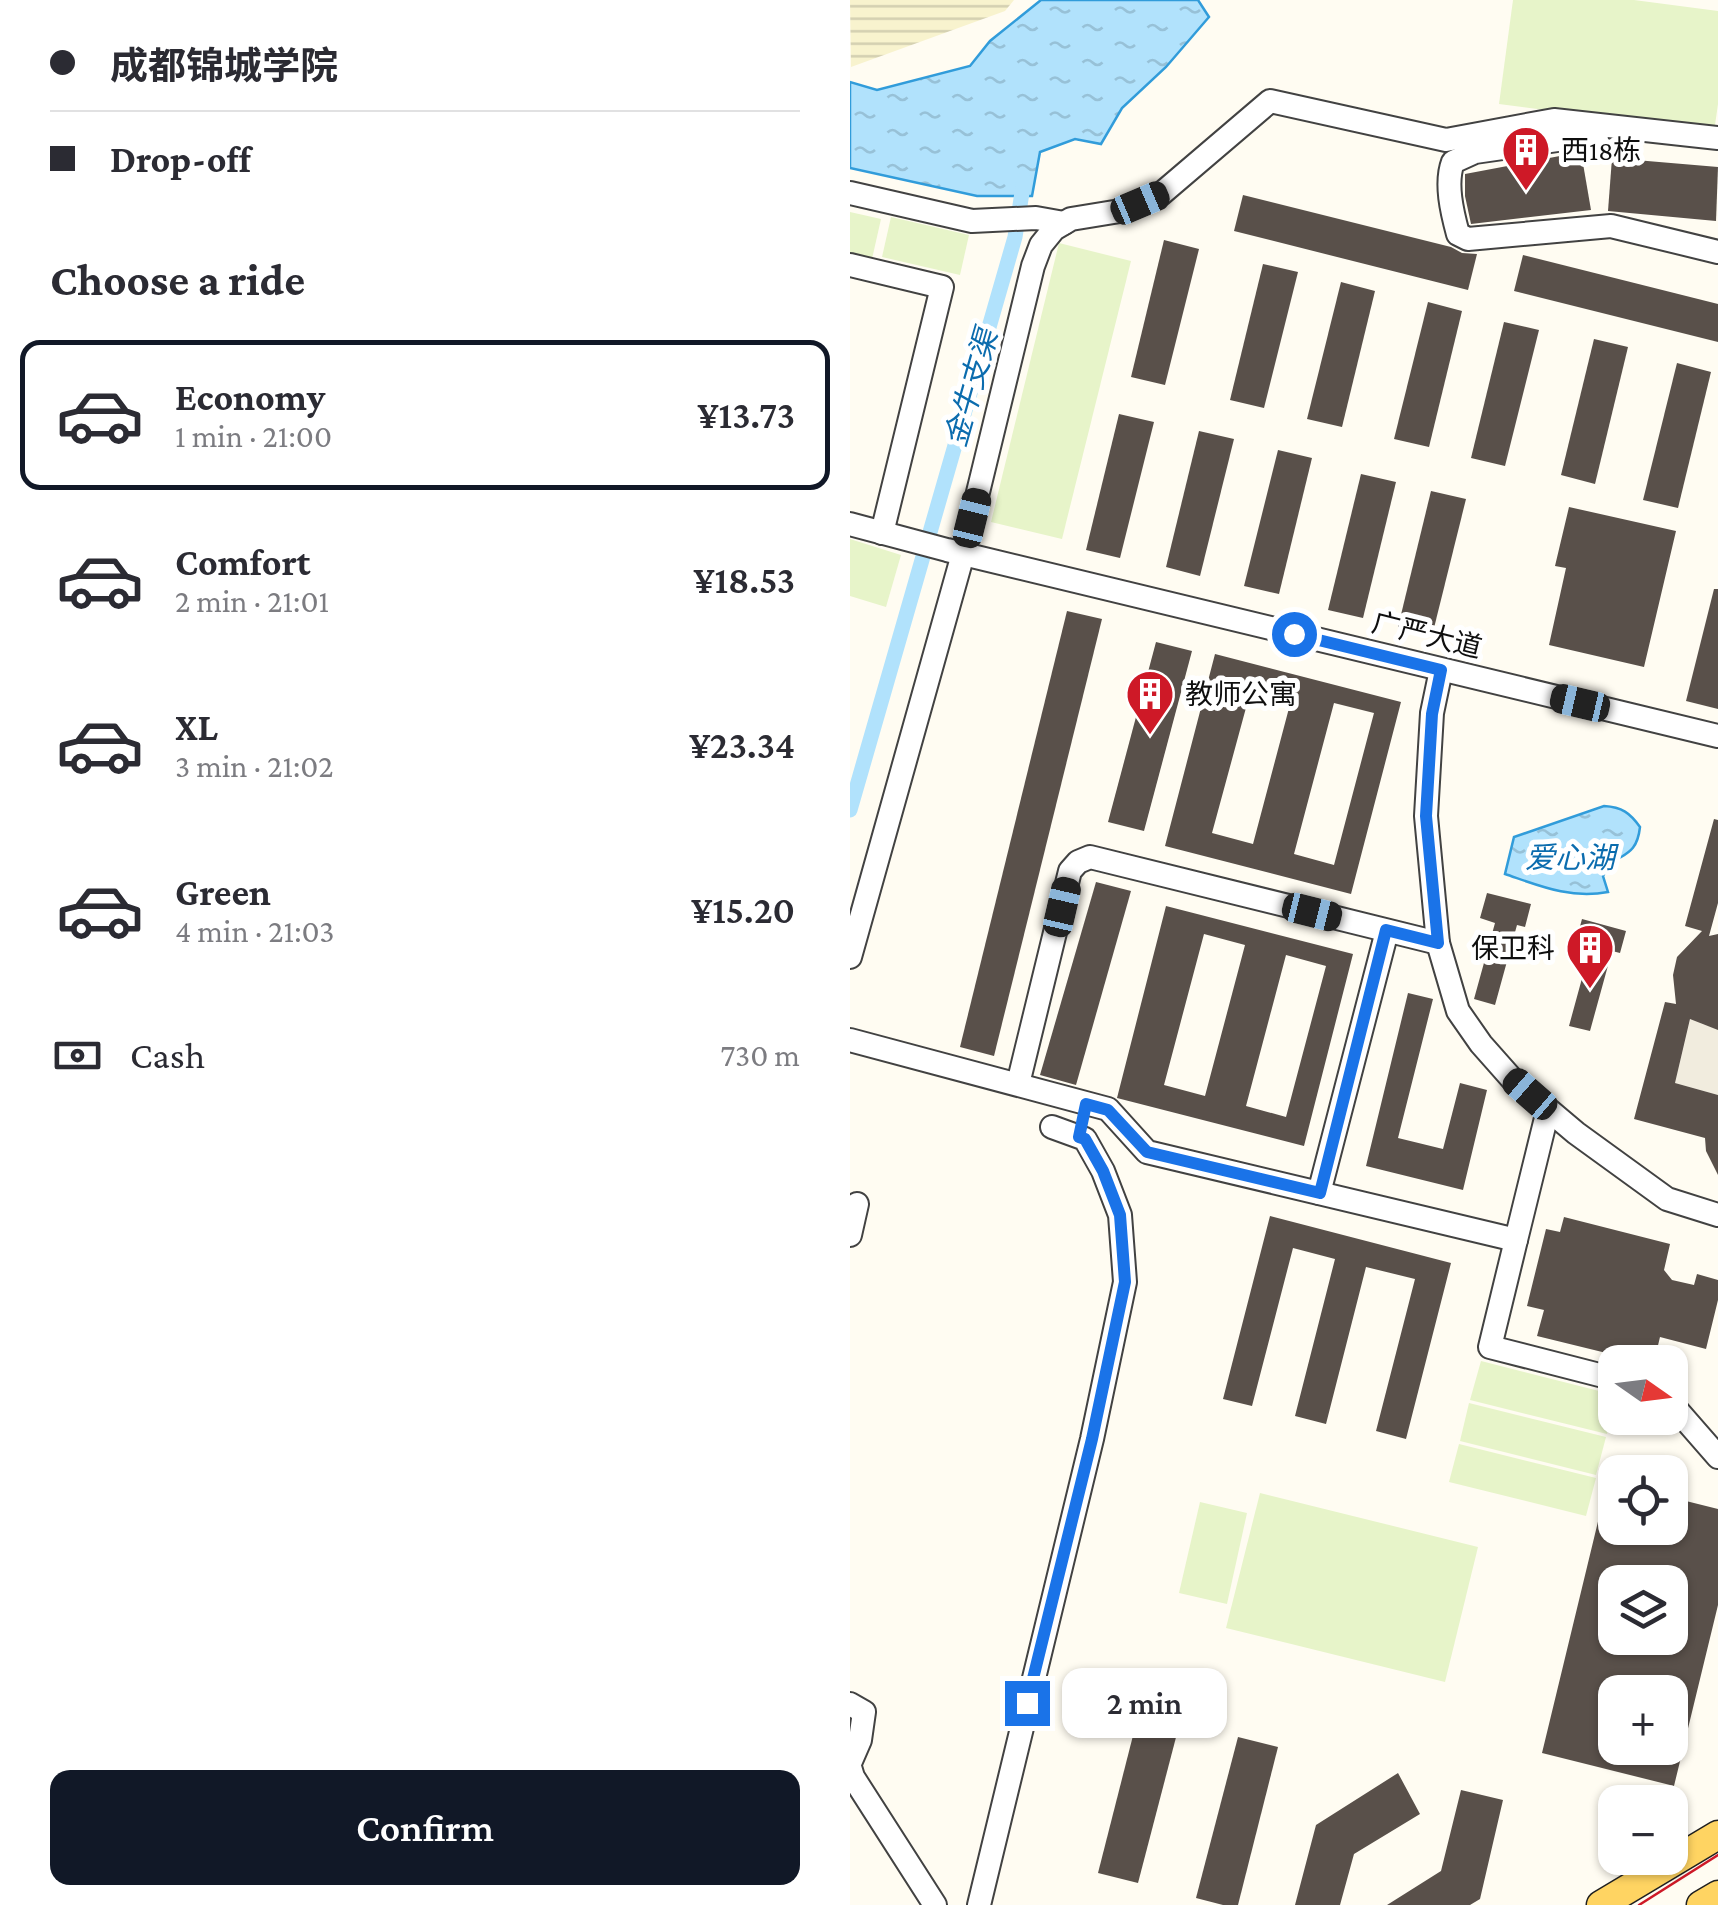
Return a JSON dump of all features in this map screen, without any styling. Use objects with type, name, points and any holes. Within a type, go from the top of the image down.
[{"type":"main road","points":[[1601,1905],[1718,1835]]},
{"type":"main road","points":[[1701,1905],[1718,1895]]},
{"type":"street","points":[[850,957],[1033,266],[1041,244],[1054,229],[1071,219],[1120,211],[1161,194],[1270,101],[1446,140],[1554,120],[1718,138]]},
{"type":"street","points":[[1718,154],[1578,137],[1475,152],[1453,162],[1449,174],[1458,234],[1468,239],[1611,226],[1718,252]]},
{"type":"street","points":[[850,193],[972,221],[1018,218],[1064,223]]},
{"type":"street","points":[[850,266],[942,287],[882,533]]},
{"type":"street","name":"广严大道","points":[[850,524],[1718,736]]},
{"type":"street","points":[[1441,670],[1432,714],[1426,816],[1438,943],[1458,1011],[1512,1079],[1576,1133],[1668,1199],[1718,1215]]},
{"type":"street","points":[[1018,1084],[1070,871],[1090,857],[1438,943]]},
{"type":"street","points":[[1320,1193],[1386,930]]},
{"type":"street","points":[[850,1040],[1108,1110],[1147,1152],[1516,1240]]},
{"type":"street","points":[[1079,1137],[1086,1104]]},
{"type":"street","points":[[1548,1110],[1490,1347],[1598,1375]]},
{"type":"street","points":[[979,1905],[1092,1439],[1125,1282],[1120,1215],[1103,1171],[1085,1139],[1052,1127]]},
{"type":"street","points":[[850,1235],[858,1204]]},
{"type":"street","points":[[1688,1420],[1716,1448]]},
{"type":"street","points":[[850,1704],[864,1712],[860,1740],[850,1765],[853,1777],[936,1905]]},
{"type":"shaded area","points":[[850,0],[1014,0],[1005,11],[851,67]]},
{"type":"shaded area","points":[[1691,1016],[1718,1029],[1718,1095],[1675,1083]]},
{"type":"green space","points":[[1513,0],[1634,0],[1718,11],[1718,104],[1714,132],[1499,104]]},
{"type":"green space","points":[[850,212],[881,219],[872,259],[850,254]]},
{"type":"green space","points":[[891,217],[969,235],[960,275],[882,257]]},
{"type":"green space","points":[[1059,243],[1131,261],[1062,539],[991,522]]},
{"type":"green space","points":[[850,539],[901,555],[886,607],[850,596]]},
{"type":"green space","points":[[1481,1361],[1598,1391],[1598,1432],[1470,1400]]},
{"type":"green space","points":[[1469,1403],[1606,1437],[1598,1455],[1596,1475],[1460,1441]]},
{"type":"green space","points":[[1459,1444],[1596,1478],[1586,1516],[1449,1482]]},
{"type":"green space","points":[[1260,1493],[1478,1547],[1445,1682],[1226,1628]]},
{"type":"green space","points":[[1200,1502],[1247,1513],[1227,1604],[1179,1593]]},
{"type":"water","points":[[1041,0],[1198,0],[1209,17],[1166,67],[1122,108],[1101,144],[1075,139],[1040,152],[1032,196],[977,196],[850,168],[850,82],[877,90],[970,66],[990,41]]},
{"type":"water","name":"爱心湖","points":[[1604,806],[1625,812],[1640,827],[1634,846],[1613,862],[1603,876],[1608,892],[1568,893],[1505,874],[1514,837]]},
{"type":"building","name":"西18栋","points":[[1581,152],[1591,210],[1471,224],[1465,174]]},
{"type":"building","points":[[1612,158],[1718,167],[1716,221],[1608,211]]},
{"type":"building","points":[[1243,195],[1477,254],[1468,290],[1234,231]]},
{"type":"building","points":[[1164,240],[1199,249],[1165,385],[1131,377]]},
{"type":"building","points":[[1523,255],[1718,304],[1718,342],[1514,291]]},
{"type":"building","points":[[1263,264],[1298,272],[1264,408],[1230,400]]},
{"type":"building","points":[[1341,282],[1375,291],[1342,427],[1307,419]]},
{"type":"building","points":[[1428,302],[1462,311],[1429,447],[1394,439]]},
{"type":"building","points":[[1504,322],[1539,330],[1505,466],[1471,458]]},
{"type":"building","points":[[1594,339],[1628,347],[1595,484],[1561,475]]},
{"type":"building","points":[[1677,363],[1711,372],[1678,508],[1643,500]]},
{"type":"building","points":[[1119,414],[1154,422],[1120,558],[1086,550]]},
{"type":"building","points":[[1199,431],[1234,439],[1200,576],[1166,567]]},
{"type":"building","points":[[1278,450],[1312,458],[1279,594],[1244,586]]},
{"type":"building","points":[[1361,474],[1396,482],[1363,618],[1328,610]]},
{"type":"building","points":[[1431,491],[1466,499],[1432,636],[1398,627]]},
{"type":"building","points":[[1569,507],[1676,531],[1644,667],[1549,645],[1566,568],[1555,566]]},
{"type":"building","points":[[1714,589],[1718,589],[1718,709],[1686,701]]},
{"type":"building","points":[[1067,611],[1102,619],[994,1056],[960,1047]]},
{"type":"building","name":"教师公寓","points":[[1156,642],[1192,651],[1144,831],[1108,822]]},
{"type":"building","points":[[1215,654],[1401,702],[1351,894],[1165,846]],"holes":[[[1253,682],[1293,693],[1253,844],[1212,833]],[[1334,703],[1374,713],[1334,865],[1294,854]]]},
{"type":"building","points":[[1714,819],[1718,820],[1718,903],[1709,936],[1718,934],[1718,1030],[1690,1019],[1675,1083],[1718,1095],[1718,1175],[1706,1151],[1705,1138],[1634,1119],[1665,1002],[1676,1004],[1673,975],[1677,957],[1702,931],[1685,926]]},
{"type":"building","points":[[1096,882],[1131,891],[1076,1085],[1040,1075]]},
{"type":"building","points":[[1487,893],[1531,904],[1525,927],[1517,925],[1495,1005],[1474,999],[1495,923],[1480,918]]},
{"type":"building","points":[[1166,906],[1353,954],[1304,1146],[1117,1098]],"holes":[[[1204,934],[1245,945],[1205,1096],[1164,1085]],[[1286,955],[1326,966],[1286,1117],[1246,1106]]]},
{"type":"building","name":"保卫科","points":[[1582,919],[1626,931],[1620,953],[1612,951],[1590,1031],[1569,1026],[1590,949],[1575,945]]},
{"type":"building","points":[[1408,993],[1433,999],[1398,1138],[1443,1149],[1460,1083],[1487,1090],[1463,1190],[1366,1166]]},
{"type":"building","points":[[1270,1216],[1451,1263],[1406,1439],[1376,1431],[1415,1279],[1366,1267],[1326,1424],[1295,1416],[1335,1259],[1293,1248],[1252,1406],[1223,1399]]},
{"type":"building","points":[[1564,1217],[1670,1244],[1664,1270],[1672,1280],[1694,1285],[1697,1274],[1718,1280],[1718,1300],[1706,1349],[1660,1337],[1658,1345],[1598,1345],[1598,1351],[1537,1336],[1544,1310],[1527,1306],[1546,1229],[1560,1232]]},
{"type":"building","points":[[1688,1502],[1718,1509],[1718,1605],[1688,1728],[1688,1675],[1598,1675],[1598,1765],[1679,1765],[1674,1785],[1542,1753],[1598,1522],[1598,1545],[1688,1545]]},
{"type":"building","points":[[1139,1712],[1180,1722],[1138,1883],[1098,1873]]},
{"type":"building","points":[[1238,1737],[1278,1747],[1238,1905],[1223,1905],[1196,1898]]},
{"type":"building","points":[[1398,1773],[1420,1814],[1354,1854],[1340,1905],[1295,1905],[1316,1825]]},
{"type":"building","points":[[1461,1790],[1503,1800],[1480,1899],[1470,1905],[1387,1905],[1441,1871]]},
{"type":"waterway","name":"金牛支渠","points":[[850,810],[1015,237],[1024,180]]},
{"type":"tram line","points":[[1639,1905],[1718,1855]]},
{"type":"place","name":"西18栋","points":[[1526,192]]},
{"type":"place","name":"教师公寓","points":[[1150,736]]},
{"type":"place","name":"保卫科","points":[[1590,990]]},
{"type":"route","points":[[1027,1703],[1092,1439],[1125,1282],[1120,1215],[1103,1171],[1085,1139],[1079,1137],[1086,1104],[1108,1110],[1147,1152],[1320,1193],[1386,930],[1438,943],[1426,816],[1432,714],[1441,670],[1294,634]]}]
